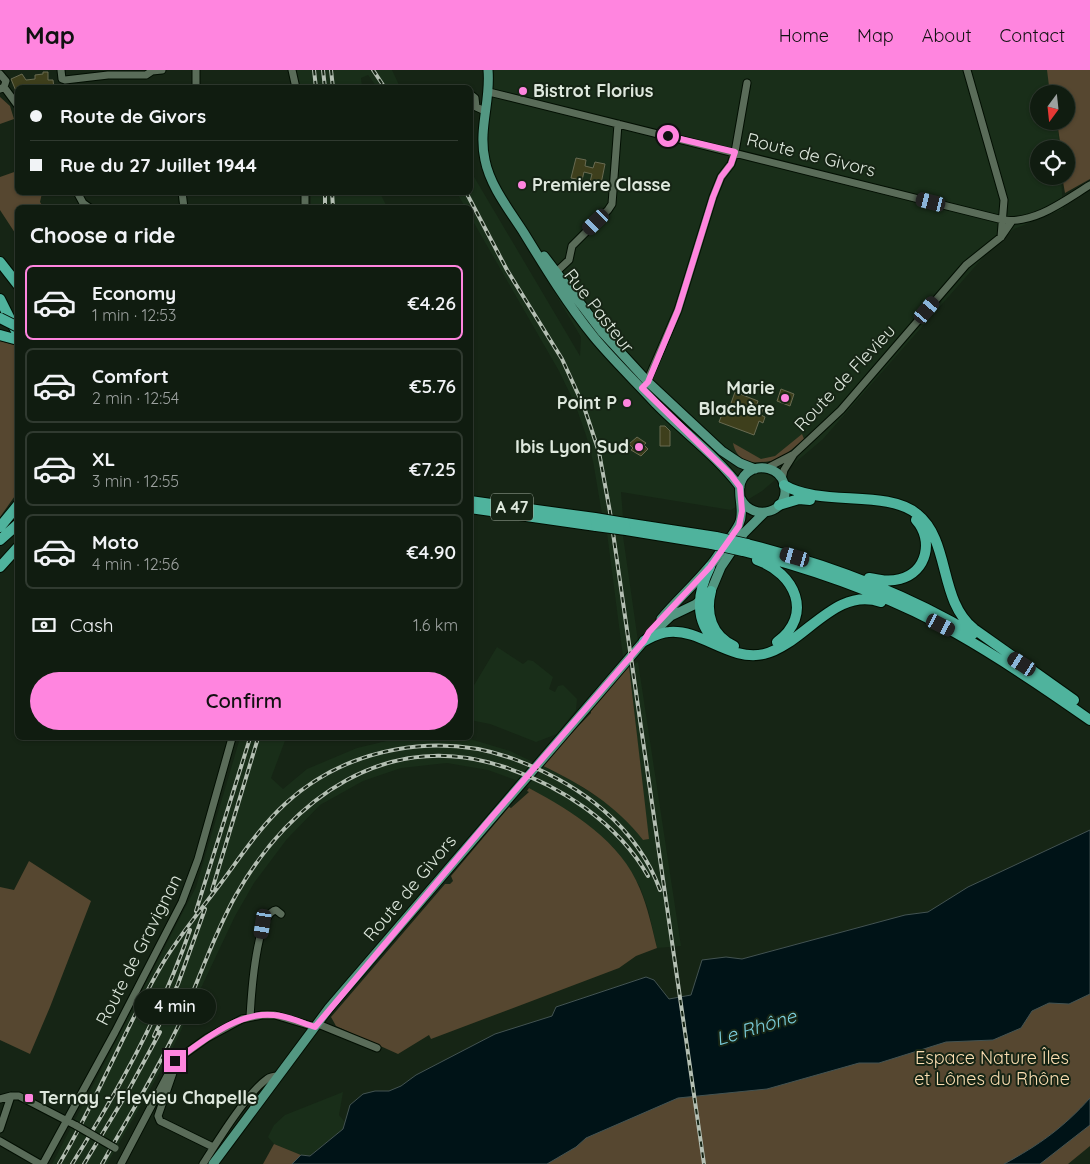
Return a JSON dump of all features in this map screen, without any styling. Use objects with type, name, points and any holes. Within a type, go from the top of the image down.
[{"type":"highway","points":[[0,262],[15,281]]},
{"type":"highway","points":[[0,299],[15,329]]},
{"type":"highway","points":[[0,318],[15,326]]},
{"type":"highway","points":[[783,482],[800,493],[893,504],[916,513],[931,530],[952,598],[963,619],[1074,700]]},
{"type":"highway","points":[[779,505],[799,499],[807,499],[896,510],[916,521],[923,532],[926,542],[925,556],[920,565],[912,574],[900,580],[880,580],[811,562]]},
{"type":"highway","name":"A 47","points":[[473,502],[625,526],[811,562],[886,590],[947,620],[991,645],[1090,712]]},
{"type":"highway","name":"A 47","points":[[473,508],[554,516]]},
{"type":"highway","points":[[0,527],[15,509]]},
{"type":"highway","name":"A 47","points":[[625,526],[713,543]]},
{"type":"highway","points":[[0,540],[15,527]]},
{"type":"highway","points":[[0,567],[15,550]]},
{"type":"highway","points":[[710,591],[709,613],[712,625],[719,636],[733,646],[745,649],[760,649],[774,644],[785,636],[792,626],[796,603],[789,581],[783,574],[743,550]]},
{"type":"highway","name":"A 47","points":[[743,550],[825,575],[903,606],[972,642],[1090,720]]},
{"type":"highway","points":[[710,567],[701,587],[700,613],[711,637],[722,647]]},
{"type":"highway","points":[[644,641],[661,633],[675,632],[746,655],[768,653],[835,609],[855,600],[870,599],[903,606]]},
{"type":"main road","name":"Rue Pasteur","points":[[483,70],[484,111],[482,144],[485,162],[491,178],[509,209],[595,338],[645,385],[722,451],[740,463],[755,469]]},
{"type":"main road","name":"Rue Pasteur","points":[[484,111],[489,92],[488,70]]},
{"type":"main road","name":"Rue Pasteur","points":[[645,385],[683,430],[724,467],[740,487]]},
{"type":"main road","points":[[768,468],[774,471],[783,482],[784,496],[779,505],[774,510],[764,513],[744,533],[721,567],[710,591],[700,601],[671,616],[644,641],[649,632],[710,567],[740,523],[740,487],[745,476],[755,469],[768,468]]},
{"type":"main road","points":[[741,499],[750,510],[764,513]]},
{"type":"main road","points":[[680,598],[691,595],[700,601],[709,613]]},
{"type":"main road","name":"Route de Givors","points":[[213,1164],[316,1025],[644,641]]},
{"type":"street","points":[[61,70],[62,78],[65,80],[108,75],[146,75],[152,71],[162,70]]},
{"type":"street","points":[[196,70],[196,85]]},
{"type":"street","points":[[966,70],[1004,200],[1001,237]]},
{"type":"street","points":[[290,71],[295,85]]},
{"type":"street","points":[[0,74],[6,81],[2,88],[15,103]]},
{"type":"street","points":[[645,385],[678,310],[713,197],[721,177],[731,164],[748,83]]},
{"type":"street","name":"Route de Givors","points":[[489,92],[1003,220],[1012,221],[1040,214],[1090,185]]},
{"type":"street","points":[[473,96],[476,107],[484,111]]},
{"type":"street","points":[[553,275],[569,260],[572,246],[612,204],[618,124]]},
{"type":"street","points":[[79,195],[86,205]]},
{"type":"street","name":"Route de Flevieu","points":[[783,482],[784,470],[794,454],[840,410],[966,265],[1001,237],[1012,221]]},
{"type":"street","name":"Route de Flevieu","points":[[768,468],[794,454]]},
{"type":"street","name":"Route de Gravignan","points":[[42,1164],[115,1032],[189,887],[231,740]]},
{"type":"street","points":[[250,1017],[253,975],[263,924],[272,910],[276,910],[281,914]]},
{"type":"street","points":[[121,1164],[175,1061],[207,1038],[242,1019],[262,1014],[276,1015],[316,1025],[377,1048]]},
{"type":"street","points":[[175,1061],[176,1066],[158,1116],[160,1122],[213,1147]]},
{"type":"street","points":[[203,1164],[237,1113],[263,1082],[270,1077],[278,1076]]},
{"type":"street","points":[[0,1129],[11,1096]]},
{"type":"street","points":[[0,1099],[19,1096],[77,1126],[125,1154]]},
{"type":"street","points":[[0,1141],[42,1164]]},
{"type":"shaded area","points":[[295,70],[392,70],[399,85],[376,85],[368,75],[361,78],[362,85],[299,85]]},
{"type":"shaded area","points":[[491,70],[1053,70],[1054,85],[1030,85],[1030,130],[1058,130],[1059,140],[1030,140],[1030,185],[1062,185],[1063,209],[1014,229],[987,253],[823,439],[762,491],[731,510],[621,492],[623,517],[602,514],[593,461],[575,404],[559,371],[473,221],[473,205],[464,205],[458,195],[473,195],[473,175],[580,356],[581,337],[490,185],[481,150],[492,97]]},
{"type":"shaded area","points":[[311,195],[381,195],[386,205],[311,205]]},
{"type":"shaded area","points":[[607,533],[623,536],[638,641],[623,657]]},
{"type":"shaded area","points":[[497,647],[523,664],[528,660],[533,661],[553,677],[549,689],[555,692],[558,686],[563,685],[577,699],[576,710],[557,734],[536,742],[490,724],[473,721],[473,687]]},
{"type":"shaded area","points":[[638,662],[681,946],[657,948],[648,909],[640,887],[613,847],[572,814],[524,785],[541,765],[571,780],[602,800],[628,820],[643,840],[648,839],[629,666]]},
{"type":"shaded area","points":[[239,740],[285,740],[271,778],[283,789],[307,769],[357,748],[391,740],[473,740],[510,751],[533,762],[518,781],[488,770],[447,763],[401,768],[363,781],[320,805],[287,839],[254,883],[235,916],[167,1060],[107,1164],[52,1164],[196,887]]},
{"type":"shaded area","points":[[343,1092],[339,1115],[344,1121],[343,1129],[309,1156],[301,1155],[274,1144],[268,1137],[274,1125],[285,1115]]},
{"type":"green space","points":[[1047,70],[1090,70],[1090,179],[1065,193],[1064,185],[1075,185],[1075,140],[1060,140],[1058,130],[1075,130],[1075,85],[1049,85]]},
{"type":"green space","points":[[0,97],[10,106],[14,119],[0,124]]},
{"type":"green space","points":[[15,172],[15,195],[42,195],[40,202],[42,205],[15,205],[15,233],[0,210],[0,177]]},
{"type":"green space","points":[[0,341],[15,345],[15,496],[0,517]]},
{"type":"green space","points":[[802,434],[804,439],[778,461],[771,463],[770,461],[747,461],[738,455],[733,443],[761,459],[775,456]]},
{"type":"green space","points":[[629,666],[649,839],[643,840],[621,816],[597,796],[541,765],[591,713]]},
{"type":"green space","points":[[529,788],[578,817],[594,829],[621,856],[632,872],[640,889],[648,911],[657,948],[636,956],[619,968],[431,1039],[429,1035],[398,1054],[336,1026],[331,1017],[445,884],[450,884],[453,881],[451,876],[509,807],[511,808],[529,792],[527,791]]},
{"type":"green space","points":[[29,861],[91,901],[30,1054],[0,1040],[0,887],[14,890]]},
{"type":"green space","name":"Espace Nature Îles et Lônes du Rhône","points":[[1090,915],[1090,1146],[1068,1164],[407,1164]]},
{"type":"green space","points":[[274,1144],[301,1155],[292,1164],[263,1164]]},
{"type":"water","name":"Le Rhône","points":[[1090,830],[1090,994],[1069,1004],[1049,1003],[1032,1011],[1021,1028],[993,1040],[946,1042],[879,1063],[859,1063],[767,1089],[678,1098],[586,1138],[576,1147],[547,1164],[292,1164],[301,1155],[310,1156],[343,1129],[350,1105],[363,1094],[375,1091],[389,1091],[401,1086],[416,1075],[495,1034],[552,1016],[556,1007],[646,977],[654,980],[669,999],[691,995],[702,960],[726,957],[742,959],[905,915],[928,912],[968,887]]},
{"type":"water","points":[[1090,1098],[1090,1125],[1040,1164],[1004,1164],[1050,1135]]},
{"type":"building","points":[[43,72],[48,72],[48,80],[53,80],[54,85],[15,85],[15,89],[11,79],[22,74],[26,80],[35,79],[35,75],[43,74]]},
{"type":"building","points":[[576,158],[586,160],[585,166],[593,168],[595,162],[605,164],[601,184],[590,182],[592,174],[584,172],[582,180],[571,178]]},
{"type":"building","name":"Marie Blachère","points":[[781,389],[794,394],[790,406],[777,401]]},
{"type":"building","points":[[735,392],[758,401],[757,404],[764,406],[761,415],[765,417],[763,423],[759,421],[754,435],[719,422],[726,404],[730,406]]},
{"type":"building","points":[[660,426],[665,426],[670,431],[670,446],[660,446]]},
{"type":"building","name":"Ibis Lyon Sud","points":[[637,437],[646,443],[644,445],[648,449],[641,456],[631,450],[633,448],[629,444]]},
{"type":"railway","points":[[314,70],[316,85]]},
{"type":"railway","points":[[323,70],[325,85]]},
{"type":"railway","points":[[331,70],[333,85]]},
{"type":"railway","points":[[373,70],[383,85]]},
{"type":"railway","points":[[325,195],[325,205]]},
{"type":"railway","points":[[332,195],[333,205]]},
{"type":"railway","points":[[468,195],[473,205]]},
{"type":"railway","points":[[473,205],[507,270],[562,359],[584,407],[599,452],[610,512],[704,1164]]},
{"type":"railway","points":[[196,911],[249,740]]},
{"type":"railway","points":[[212,890],[257,740]]},
{"type":"railway","points":[[59,1164],[86,1116],[147,992],[181,935],[267,822],[285,804],[310,785],[337,769],[365,757],[427,746],[458,747],[489,752],[519,761],[564,782],[604,810],[637,846],[650,867],[660,890]]},
{"type":"railway","points":[[102,1164],[173,1037],[189,1003],[214,940],[236,895],[259,860],[285,829],[314,802],[346,780],[382,765],[419,757],[459,757],[501,766],[544,783],[585,808],[621,839],[648,876]]},
{"type":"railway","points":[[154,1036],[178,984],[205,909]]},
{"type":"railway","points":[[72,1164],[138,1050],[166,991],[190,930]]},
{"type":"railway","points":[[84,1164],[127,1093],[160,1032]]},
{"type":"place","name":"Bistrot Florius","points":[[523,91]]},
{"type":"place","name":"Premiere Classe","points":[[522,185]]},
{"type":"place","name":"Marie Blachère","points":[[785,398]]},
{"type":"place","name":"Point P","points":[[627,403]]},
{"type":"place","name":"Ibis Lyon Sud","points":[[639,447]]},
{"type":"place","name":"Ternay - Flevieu Chapelle","points":[[29,1098]]},
{"type":"route","points":[[175,1061],[207,1038],[242,1019],[262,1014],[276,1015],[315,1027],[329,1008],[644,641],[649,632],[710,567],[739,526],[742,511],[740,487],[724,467],[683,430],[642,388],[648,382],[678,310],[713,197],[721,177],[731,164],[735,152],[668,136]]}]
